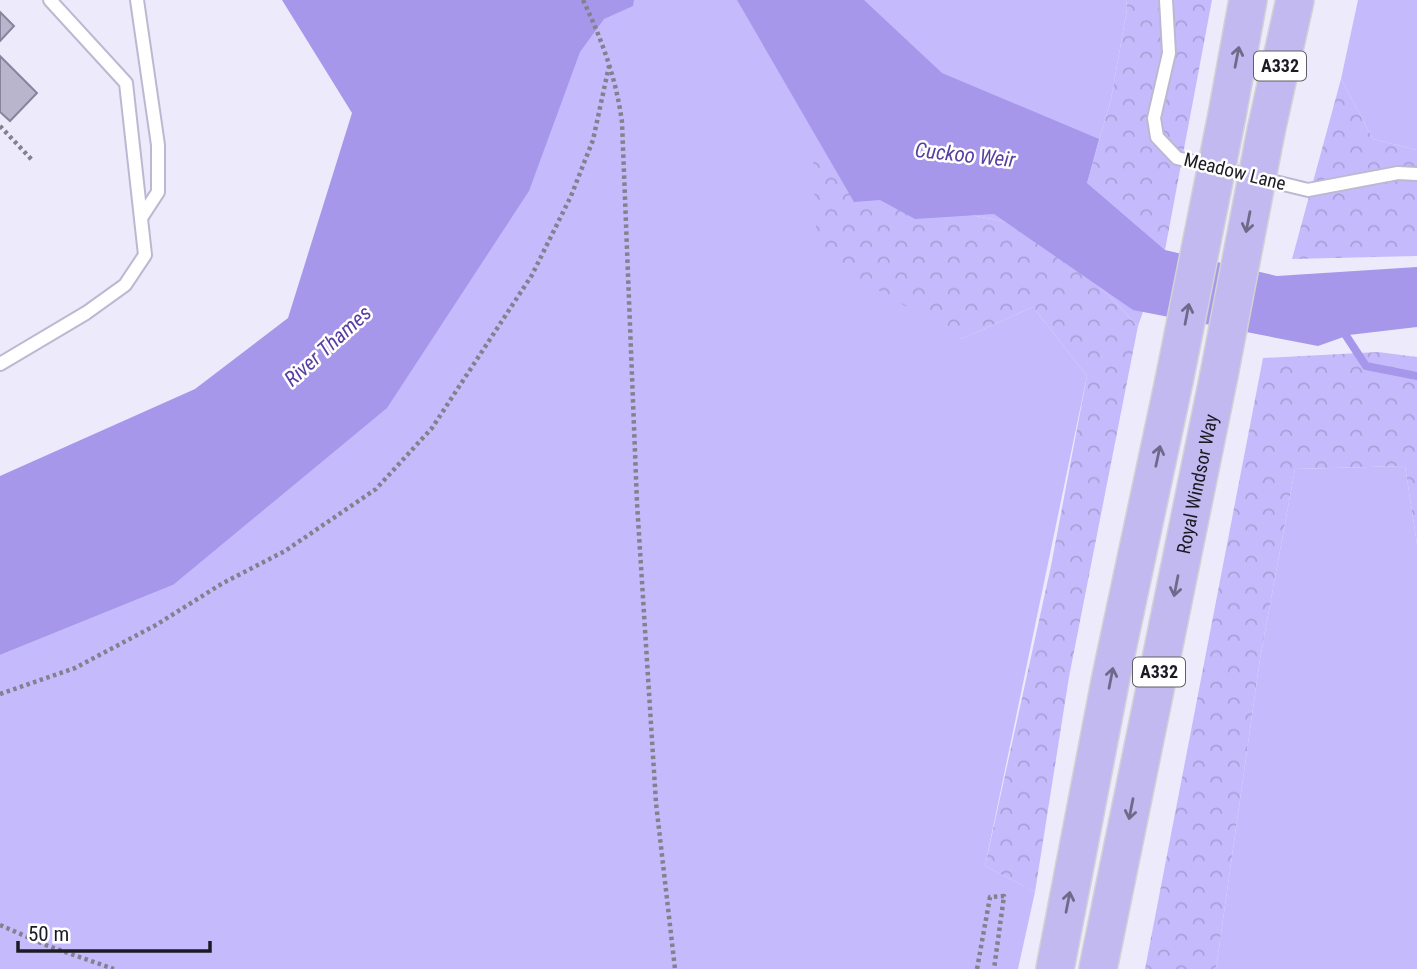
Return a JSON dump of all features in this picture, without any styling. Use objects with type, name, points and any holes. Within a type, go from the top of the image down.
[{"type":"main road","name":"A332","points":[[1055,969],[1111,677],[1174,381],[1248,0]]},
{"type":"main road","name":"Royal Windsor Way","points":[[1098,969],[1266,131],[1295,0]]},
{"type":"lane","points":[[0,363],[86,313],[125,285],[145,255],[126,83],[50,0]]},
{"type":"lane","points":[[138,0],[158,145],[158,191],[141,218]]},
{"type":"lane","name":"Meadow Lane","points":[[1166,0],[1169,53],[1154,118],[1157,137],[1177,158],[1308,190],[1398,173],[1417,173]]},
{"type":"path","points":[[583,0],[599,34],[618,92],[622,122],[637,503],[656,803],[675,969]]},
{"type":"path","points":[[0,694],[75,668],[156,625],[223,583],[285,551],[376,489],[432,428],[532,275],[571,196],[593,140],[609,64]]},
{"type":"path","points":[[0,126],[33,161]]},
{"type":"path","points":[[977,969],[990,897],[1004,896],[994,969]]},
{"type":"path","points":[[0,925],[48,946],[114,969]]},
{"type":"green space","points":[[553,0],[1126,0],[1127,9],[1111,99],[1087,183],[1165,250],[1138,326],[1044,229],[945,210],[812,135],[961,339],[1033,307],[1087,376],[985,866],[1035,892],[1018,969],[0,969],[0,655],[173,585]]},
{"type":"green space","points":[[1126,0],[1212,0],[1165,250],[1087,183],[1111,99],[1127,9]]},
{"type":"green space","points":[[1358,0],[1417,0],[1417,150],[1373,139],[1341,79]]},
{"type":"green space","points":[[1341,79],[1373,139],[1417,150],[1417,256],[1292,259]]},
{"type":"green space","points":[[812,134],[944,210],[1044,229],[1138,326],[1069,677],[1035,892],[985,866],[1051,566],[1087,376],[1033,307],[961,339],[817,254]]},
{"type":"green space","points":[[1378,352],[1417,357],[1417,544],[1405,466],[1295,469],[1260,659],[1216,969],[1145,969],[1263,358]]},
{"type":"green space","points":[[1405,466],[1417,544],[1417,969],[1216,969],[1260,659],[1295,469]]},
{"type":"water","name":"River Thames","points":[[282,0],[634,0],[633,6],[604,19],[580,52],[529,191],[387,408],[173,585],[0,655],[0,476],[195,389],[288,318],[352,113]]},
{"type":"water","name":"Cuckoo Weir","points":[[737,0],[864,0],[942,73],[1099,139],[1087,183],[1165,250],[1277,276],[1417,267],[1417,327],[1349,335],[1318,346],[1133,310],[994,214],[915,219],[880,200],[854,202]]},
{"type":"building","points":[[0,12],[14,26],[0,41]]},
{"type":"building","points":[[0,56],[37,93],[10,121],[0,112]]},
{"type":"waterway","points":[[1341,328],[1366,366],[1417,376]]}]
